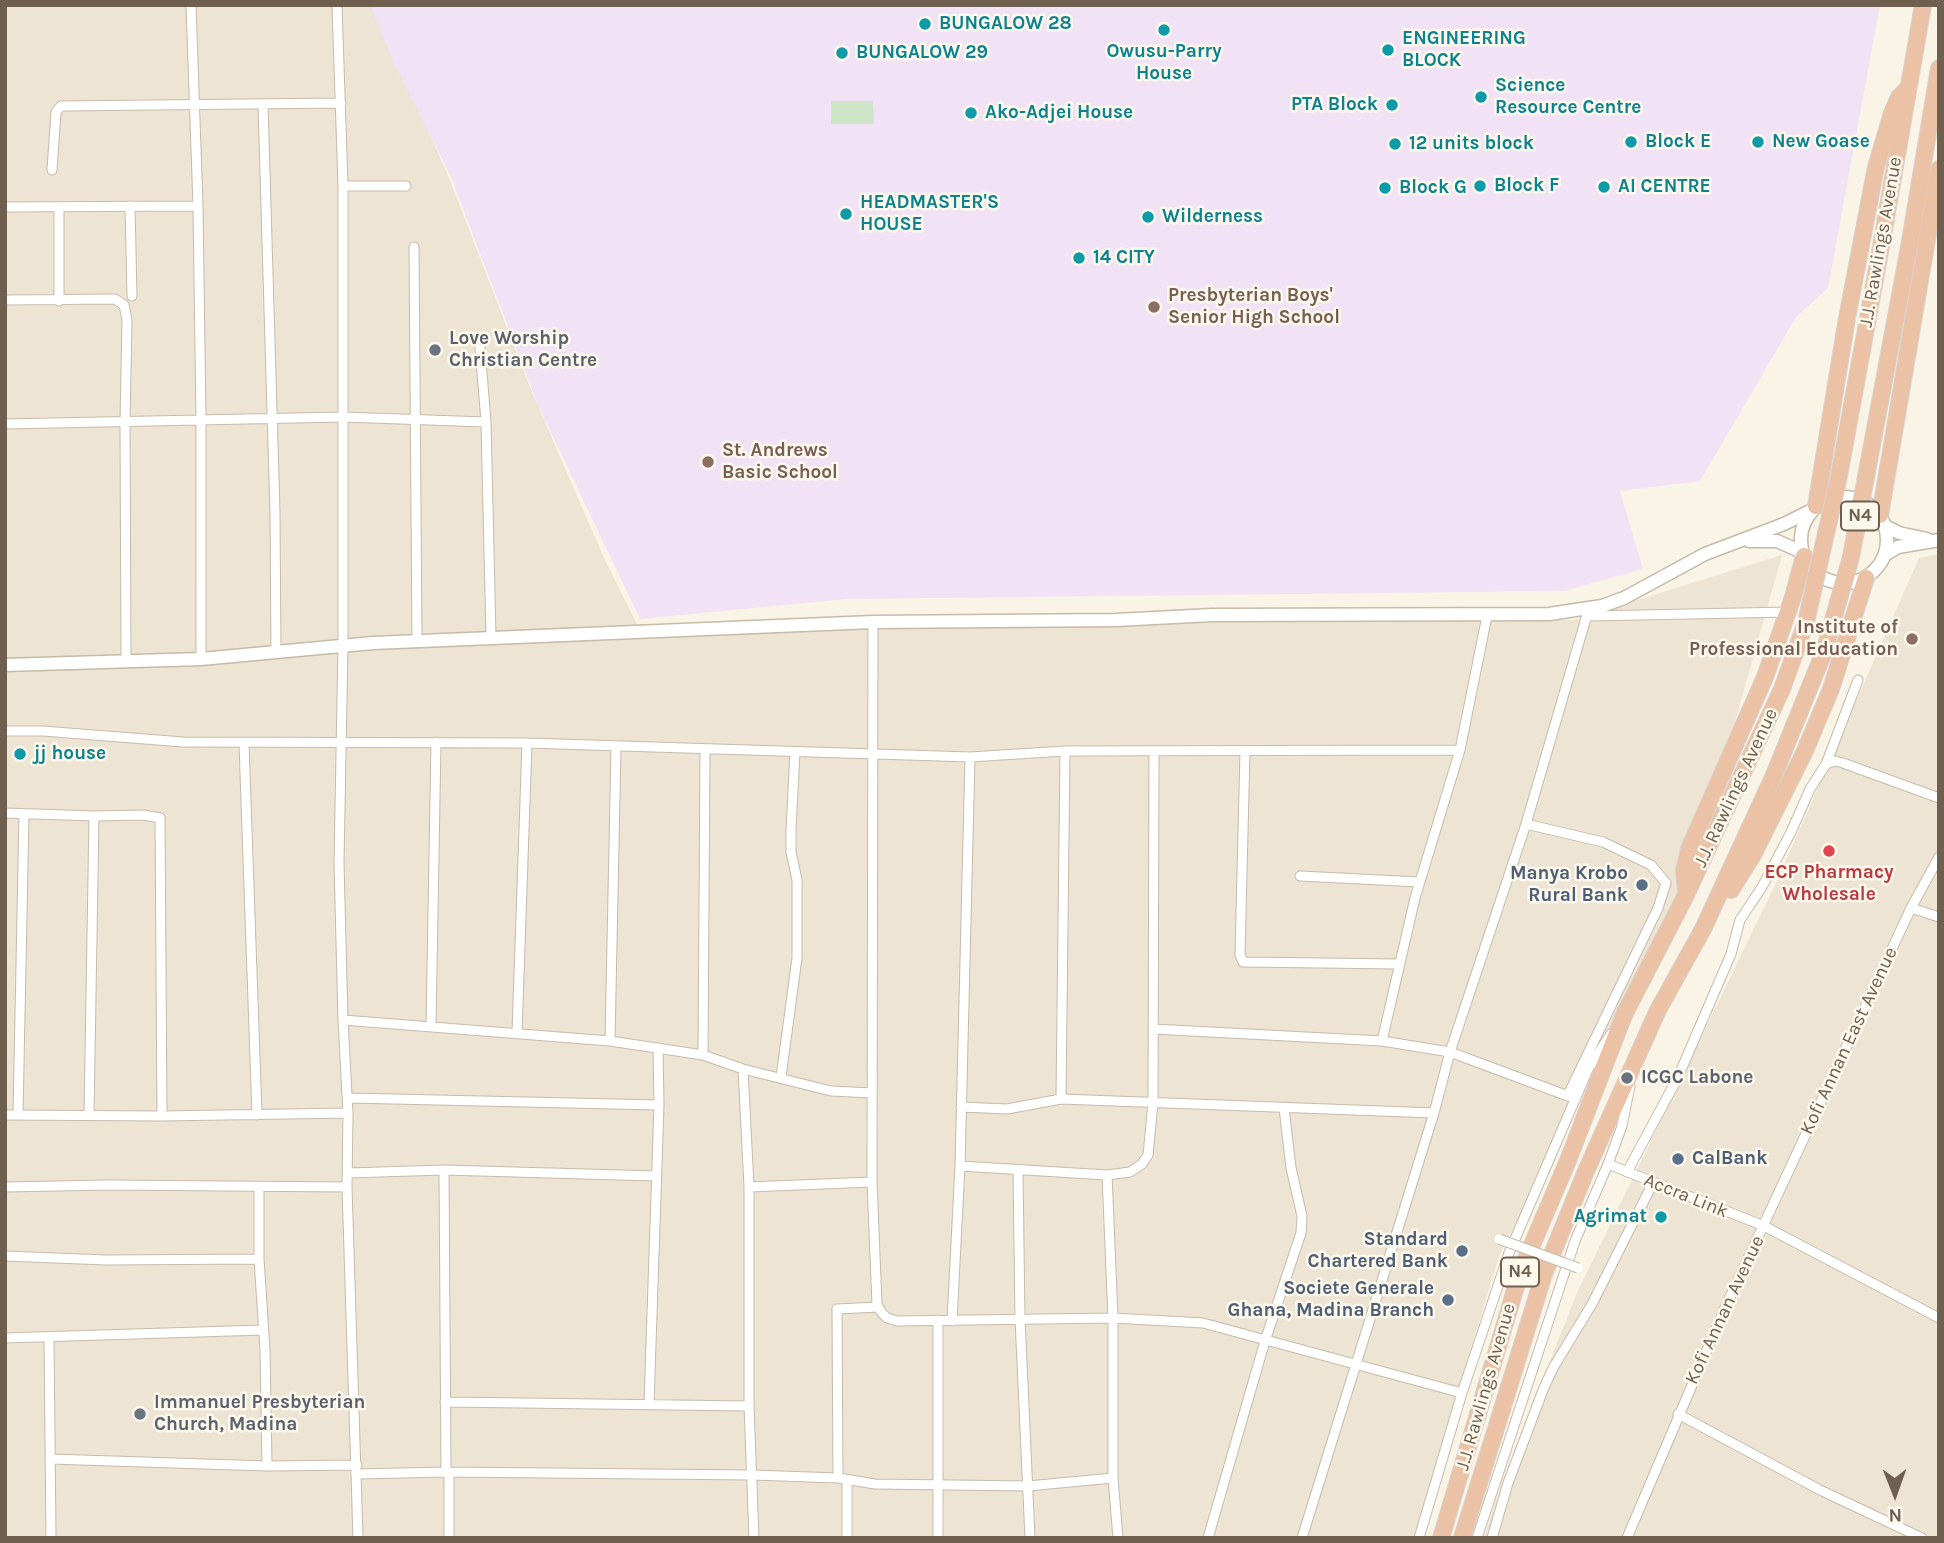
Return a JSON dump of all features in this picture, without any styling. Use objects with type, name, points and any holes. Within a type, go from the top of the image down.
[{"type":"highway","name":"J.J. Rawlings Avenue","points":[[1441,1538],[1520,1273],[1567,1163],[1624,1015],[1686,895],[1795,656],[1826,540],[1923,5]]},
{"type":"highway","name":"J.J. Rawlings Avenue","points":[[1462,1538],[1544,1274],[1586,1171],[1658,1010],[1703,929],[1774,775],[1824,652],[1851,557],[1938,80]]},
{"type":"highway","points":[[1813,508],[1876,167],[1892,113],[1899,97],[1908,88]]},
{"type":"highway","points":[[1883,520],[1939,169]]},
{"type":"highway","points":[[1686,895],[1684,871],[1689,849],[1765,677],[1788,612],[1803,554]]},
{"type":"highway","points":[[1703,929],[1753,855],[1804,753],[1831,690],[1866,578]]},
{"type":"street","points":[[191,5],[198,206],[201,659]]},
{"type":"street","points":[[337,5],[343,186],[343,645],[339,863],[342,1020],[348,1098],[347,1187],[358,1538]]},
{"type":"street","points":[[52,170],[56,112],[61,106],[341,103]]},
{"type":"street","points":[[263,105],[276,651]]},
{"type":"street","points":[[343,186],[406,186]]},
{"type":"street","points":[[130,206],[132,296]]},
{"type":"street","points":[[5,207],[198,206]]},
{"type":"street","points":[[59,207],[59,300]]},
{"type":"street","points":[[414,247],[417,641]]},
{"type":"street","points":[[5,300],[115,299],[124,305],[127,320],[126,661]]},
{"type":"street","points":[[480,348],[486,422],[491,637]]},
{"type":"street","points":[[5,424],[343,417],[486,422]]},
{"type":"street","points":[[1589,612],[1625,598],[1684,564],[1731,542],[1784,524],[1831,499],[1858,499],[1871,506],[1899,533],[1937,540]]},
{"type":"street","points":[[1813,508],[1802,530],[1803,554],[1813,570],[1825,579],[1839,583],[1866,578],[1886,554],[1898,547],[1937,540]]},
{"type":"street","points":[[1883,520],[1888,535],[1886,554]]},
{"type":"street","points":[[1731,542],[1777,541],[1803,554]]},
{"type":"street","points":[[1302,1538],[1434,1113],[1450,1052],[1526,824],[1589,612]]},
{"type":"street","points":[[5,665],[201,659],[343,645],[491,637],[873,622],[1116,620],[1224,615],[1788,612]]},
{"type":"street","points":[[1382,1041],[1398,964],[1420,881],[1460,750],[1487,615]]},
{"type":"street","points":[[873,622],[872,1182],[878,1307],[887,1318],[897,1321],[1113,1318],[1203,1323],[1462,1393]]},
{"type":"street","points":[[1627,1172],[1678,1077],[1731,954],[1740,920],[1762,887],[1810,789],[1826,764],[1858,680]]},
{"type":"street","points":[[5,731],[244,744],[527,743],[970,757],[1065,751],[1460,750]]},
{"type":"street","points":[[431,1026],[436,742]]},
{"type":"street","points":[[517,1033],[527,743]]},
{"type":"street","points":[[244,744],[257,1115]]},
{"type":"street","points":[[610,1041],[616,747]]},
{"type":"street","points":[[703,1055],[705,749]]},
{"type":"street","points":[[1061,1099],[1065,751]]},
{"type":"street","points":[[960,1166],[1107,1175],[1130,1172],[1142,1164],[1148,1154],[1153,1103],[1154,751]]},
{"type":"street","points":[[1245,751],[1240,955],[1243,962],[1398,964]]},
{"type":"street","points":[[781,1077],[797,958],[797,880],[791,852],[795,752]]},
{"type":"street","points":[[952,1321],[960,1166],[970,757]]},
{"type":"street","points":[[1826,764],[1843,762],[1939,797]]},
{"type":"street","points":[[5,813],[143,815],[160,818],[162,1116]]},
{"type":"street","points":[[18,1115],[24,814]]},
{"type":"street","points":[[89,1115],[94,816]]},
{"type":"street","points":[[1419,1538],[1462,1393],[1509,1253],[1572,1097],[1658,908],[1666,883],[1651,865],[1603,842],[1526,824]]},
{"type":"street","name":"Kofi Annan East Avenue","points":[[1764,1226],[1911,908],[1939,858]]},
{"type":"street","points":[[1300,876],[1420,881]]},
{"type":"street","points":[[1911,908],[1939,917]]},
{"type":"street","points":[[1572,1097],[1624,1015]]},
{"type":"street","points":[[342,1020],[610,1041],[703,1055],[743,1069],[831,1091],[872,1093]]},
{"type":"street","points":[[1153,1029],[1382,1041],[1450,1052],[1572,1097]]},
{"type":"street","points":[[649,1404],[660,1105],[658,1048]]},
{"type":"street","points":[[1477,1538],[1575,1241],[1622,1126],[1634,1067]]},
{"type":"street","points":[[743,1069],[749,1187],[749,1406],[754,1538]]},
{"type":"street","points":[[348,1098],[660,1105]]},
{"type":"street","points":[[961,1107],[1007,1109],[1061,1099],[1434,1113]]},
{"type":"street","points":[[1208,1538],[1265,1341],[1301,1233],[1302,1216],[1284,1108]]},
{"type":"street","points":[[5,1115],[348,1113]]},
{"type":"street","name":"Accra Link","points":[[1608,1164],[1764,1226]]},
{"type":"street","points":[[348,1173],[444,1170],[656,1176]]},
{"type":"street","points":[[444,1170],[445,1402],[449,1538]]},
{"type":"street","points":[[1018,1170],[1020,1319],[1030,1538]]},
{"type":"street","points":[[1107,1175],[1113,1318],[1113,1478],[1118,1538]]},
{"type":"street","points":[[749,1187],[872,1182]]},
{"type":"street","points":[[1492,1538],[1508,1483],[1543,1390],[1553,1368],[1592,1304],[1653,1182]]},
{"type":"street","points":[[5,1188],[108,1185],[347,1187]]},
{"type":"street","points":[[259,1188],[267,1466]]},
{"type":"street","name":"Kofi Annan Avenue","points":[[1627,1538],[1678,1414],[1764,1226],[1939,1318]]},
{"type":"street","points":[[1499,1239],[1578,1268]]},
{"type":"street","points":[[5,1256],[106,1260],[259,1259]]},
{"type":"street","points":[[847,1538],[842,1479],[837,1309],[878,1307]]},
{"type":"street","points":[[938,1320],[938,1538]]},
{"type":"street","points":[[5,1338],[263,1330]]},
{"type":"street","points":[[50,1338],[51,1538]]},
{"type":"street","points":[[445,1402],[749,1406]]},
{"type":"street","points":[[1678,1414],[1820,1490],[1922,1538]]},
{"type":"street","points":[[50,1459],[357,1470],[753,1475],[937,1486],[1028,1486],[1113,1478]]},
{"type":"shaded area","points":[[5,5],[373,5],[449,178],[532,392],[604,558],[641,632],[1214,610],[1573,620],[1782,555],[1686,895],[1499,1256],[1414,1538],[5,1538]]},
{"type":"shaded area","name":"Presbyterian Boys' Senior High School","points":[[370,5],[1880,5],[1828,288],[1796,317],[1700,481],[1620,491],[1643,569],[1564,591],[846,599],[640,619],[537,403],[451,177],[393,61]]},
{"type":"shaded area","points":[[1939,554],[1939,1538],[1484,1538],[1502,1482],[1576,1295],[1777,881],[1919,558]]},
{"type":"green space","points":[[831,101],[873,101],[874,124],[831,124]]},
{"type":"place","name":"BUNGALOW 28","points":[[925,24]]},
{"type":"place","name":"Owusu-Parry House","points":[[1164,30]]},
{"type":"place","name":"ENGINEERING BLOCK","points":[[1388,50]]},
{"type":"place","name":"BUNGALOW 29","points":[[842,53]]},
{"type":"place","name":"Science Resource Centre","points":[[1481,97]]},
{"type":"place","name":"PTA Block","points":[[1392,105]]},
{"type":"place","name":"Ako-Adjei House","points":[[971,113]]},
{"type":"place","name":"Block E","points":[[1631,142]]},
{"type":"place","name":"New Goase","points":[[1758,142]]},
{"type":"place","name":"12 units block","points":[[1395,144]]},
{"type":"place","name":"Block F","points":[[1480,186]]},
{"type":"place","name":"AI CENTRE","points":[[1604,187]]},
{"type":"place","name":"Block G","points":[[1385,188]]},
{"type":"place","name":"HEADMASTER'S HOUSE","points":[[846,214]]},
{"type":"place","name":"Wilderness","points":[[1148,217]]},
{"type":"place","name":"14 CITY","points":[[1079,258]]},
{"type":"place","name":"Presbyterian Boys' Senior High School","points":[[1154,307]]},
{"type":"place","name":"Love Worship Christian Centre","points":[[435,350]]},
{"type":"place","name":"St. Andrews Basic School","points":[[708,462]]},
{"type":"place","name":"Institute of Professional Education","points":[[1912,639]]},
{"type":"place","name":"jj house","points":[[20,754]]},
{"type":"place","name":"ECP Pharmacy Wholesale","points":[[1829,851]]},
{"type":"place","name":"Manya Krobo Rural Bank","points":[[1642,885]]},
{"type":"place","name":"ICGC Labone","points":[[1627,1078]]},
{"type":"place","name":"CalBank","points":[[1678,1159]]},
{"type":"place","name":"Agrimat","points":[[1661,1217]]},
{"type":"place","name":"Standard Chartered Bank","points":[[1462,1251]]},
{"type":"place","name":"Societe Generale Ghana, Madina Branch","points":[[1448,1300]]},
{"type":"place","name":"Immanuel Presbyterian Church, Madina","points":[[140,1414]]}]
